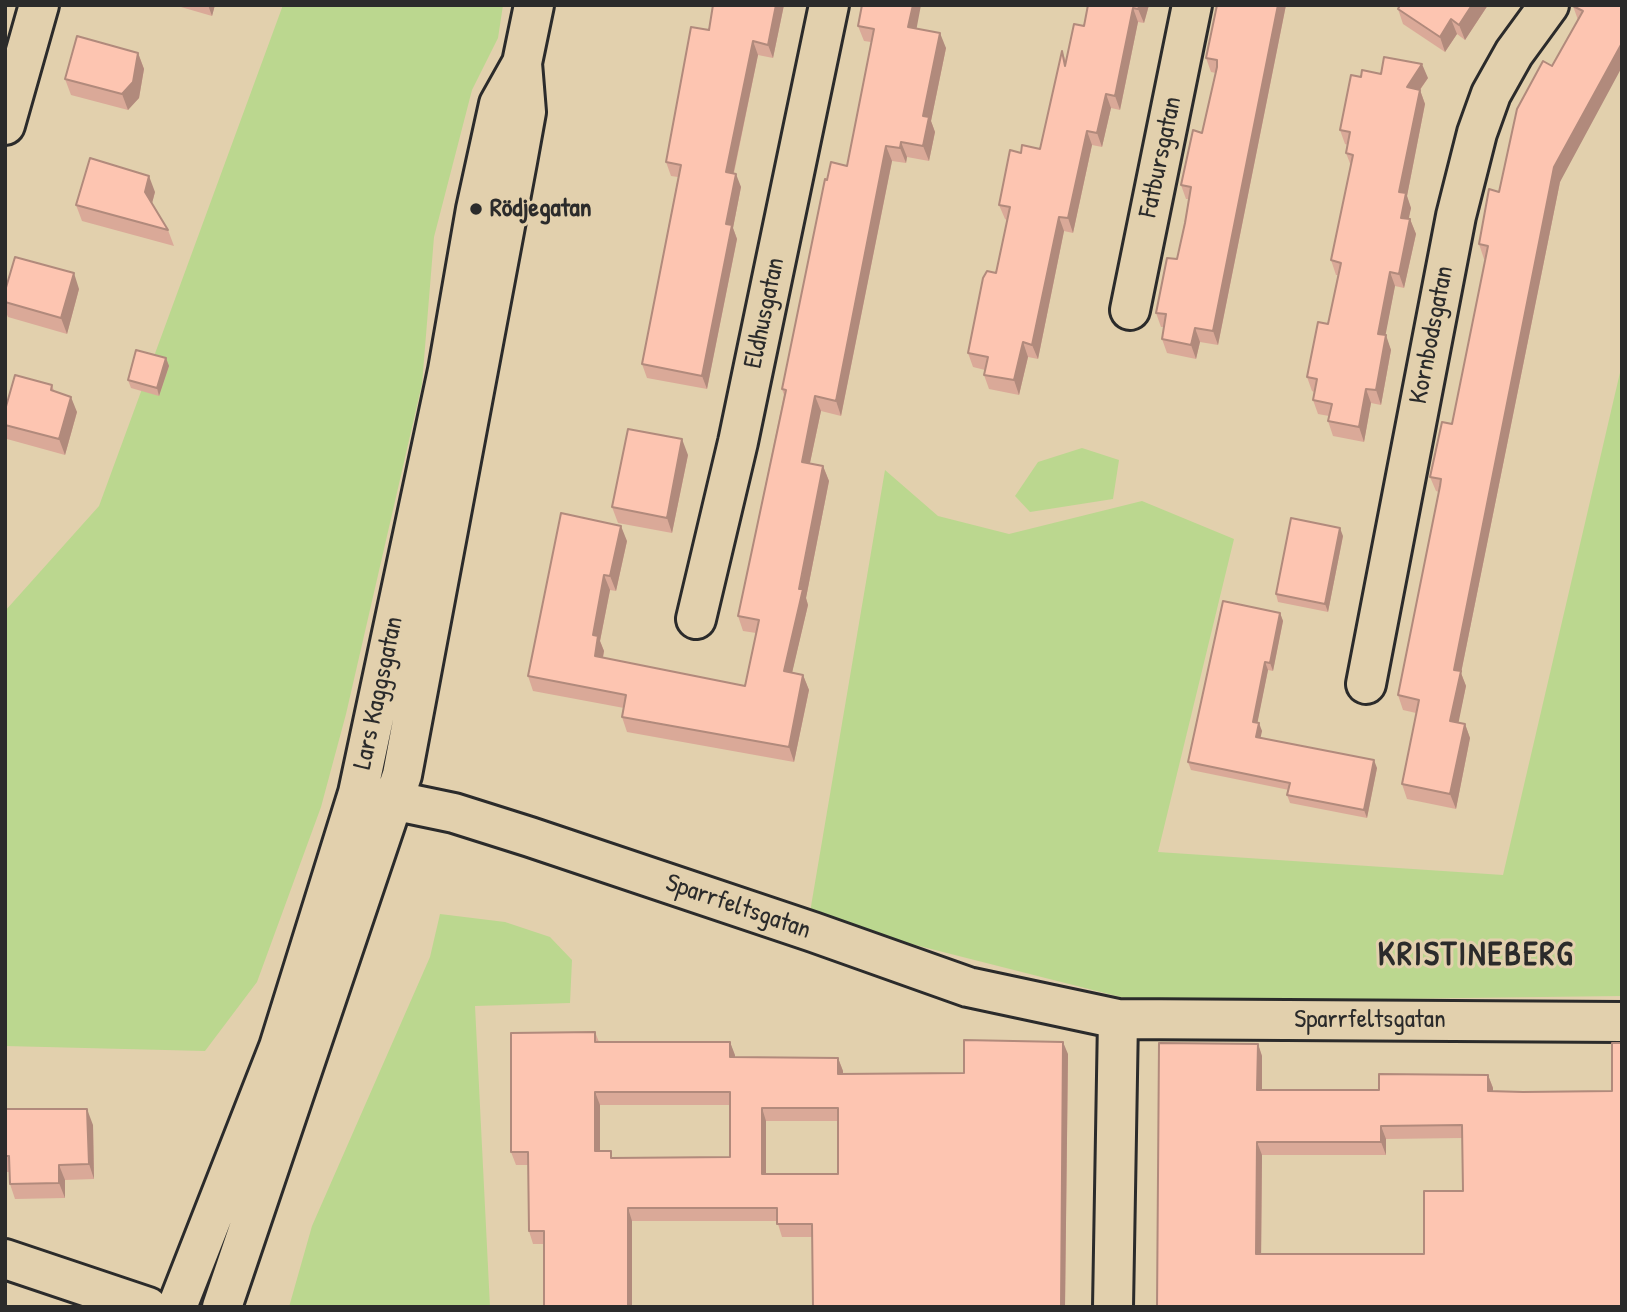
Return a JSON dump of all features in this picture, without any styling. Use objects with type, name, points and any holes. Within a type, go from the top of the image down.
[{"type":"street","points":[[5,125],[39,5]]},
{"type":"street","name":"Lars Kaggsgatan","points":[[222,1307],[395,801],[526,111],[522,63],[534,5]]},
{"type":"street","name":"Eldhusgatan","points":[[696,620],[738,442],[829,5]]},
{"type":"street","name":"Fatbursgatan","points":[[1130,310],[1192,5]]},
{"type":"street","name":"Kornbodsgatan","points":[[1366,684],[1456,216],[1477,133],[1491,94],[1514,53],[1549,5]]},
{"type":"street","name":"Lars Kaggsgatan","points":[[177,1307],[279,1047],[358,793],[448,370],[476,209],[496,117],[499,104],[522,63]]},
{"type":"street","name":"Sparrfeltsgatan","points":[[358,793],[454,813],[813,932],[968,987],[1118,1019],[1622,1021]]},
{"type":"street","points":[[1113,1307],[1118,1019]]},
{"type":"street","points":[[5,1259],[148,1307]]},
{"type":"green space","points":[[283,5],[503,5],[498,38],[472,90],[434,237],[422,384],[346,714],[321,807],[257,982],[205,1051],[5,1046],[5,611],[99,506]]},
{"type":"green space","points":[[1622,364],[1622,996],[1140,1002],[809,918],[885,470],[938,516],[1009,534],[1142,501],[1234,539],[1158,852],[1503,875]]},
{"type":"green space","points":[[1082,448],[1119,460],[1113,499],[1030,512],[1015,496],[1038,462]]},
{"type":"green space","points":[[440,914],[505,922],[550,937],[572,960],[570,1003],[475,1006],[490,1307],[289,1307],[312,1226],[430,957]]},
{"type":"building","points":[[713,5],[776,5],[768,45],[753,41],[726,172],[736,174],[726,224],[732,225],[702,376],[642,364],[681,165],[666,162],[691,27],[709,30]]},
{"type":"building","points":[[862,5],[913,5],[908,27],[940,33],[923,116],[929,117],[923,146],[901,142],[900,148],[886,146],[836,401],[815,396],[802,462],[823,466],[799,589],[803,589],[784,671],[803,675],[789,747],[622,717],[626,695],[528,676],[561,513],[621,526],[610,576],[604,575],[593,635],[598,636],[595,656],[745,686],[759,620],[738,616],[786,390],[782,389],[825,179],[827,180],[831,162],[847,166],[874,29],[858,26]]},
{"type":"building","points":[[1088,5],[1140,5],[1138,9],[1133,8],[1115,96],[1106,94],[1097,133],[1087,131],[1068,218],[1059,217],[1032,345],[1023,342],[1014,380],[984,375],[988,357],[968,353],[983,278],[987,271],[996,273],[1010,207],[999,205],[1010,150],[1021,153],[1022,145],[1040,149],[1062,51],[1065,66],[1074,24],[1084,26]]},
{"type":"building","points":[[1217,5],[1278,5],[1213,331],[1195,328],[1191,345],[1162,339],[1166,314],[1156,313],[1167,258],[1177,259],[1185,223],[1191,187],[1181,185],[1193,130],[1202,133],[1217,67],[1217,60],[1206,58]]},
{"type":"building","points":[[1400,5],[1472,5],[1459,25],[1451,19],[1440,37],[1398,9]]},
{"type":"building","points":[[1573,5],[1622,5],[1622,43],[1554,167],[1454,670],[1461,671],[1450,721],[1465,724],[1450,794],[1402,784],[1419,700],[1398,695],[1440,486],[1441,479],[1430,477],[1442,422],[1452,424],[1488,246],[1479,244],[1489,189],[1499,192],[1517,109],[1543,61],[1552,66],[1583,11]]},
{"type":"building","points":[[77,36],[138,53],[133,82],[122,94],[65,79]]},
{"type":"building","points":[[1384,57],[1422,64],[1407,87],[1420,90],[1399,192],[1406,193],[1401,218],[1410,219],[1399,274],[1390,272],[1378,334],[1386,335],[1376,390],[1366,389],[1359,427],[1328,421],[1332,404],[1313,400],[1317,379],[1307,377],[1318,322],[1328,324],[1341,263],[1331,260],[1353,155],[1346,153],[1350,132],[1340,130],[1351,75],[1361,77],[1362,70],[1381,74]]},
{"type":"building","points":[[90,158],[149,176],[145,192],[168,230],[76,205]]},
{"type":"building","points":[[15,257],[74,273],[61,318],[5,302],[5,291]]},
{"type":"building","points":[[136,350],[166,358],[157,388],[128,380]]},
{"type":"building","points":[[15,375],[52,385],[51,390],[71,397],[59,439],[5,425],[5,410]]},
{"type":"building","points":[[628,429],[682,439],[667,518],[612,507]]},
{"type":"building","points":[[1291,518],[1340,528],[1325,604],[1276,594]]},
{"type":"building","points":[[1223,601],[1280,613],[1270,663],[1265,662],[1253,722],[1259,723],[1256,737],[1374,760],[1364,810],[1287,795],[1290,783],[1188,762]]},
{"type":"building","points":[[595,1032],[595,1042],[730,1042],[730,1057],[838,1058],[838,1074],[964,1073],[964,1040],[1063,1042],[1061,1307],[813,1307],[812,1224],[777,1224],[777,1208],[628,1208],[628,1307],[544,1307],[544,1231],[529,1231],[528,1152],[511,1152],[511,1033]],"holes":[[[595,1092],[730,1092],[730,1157],[611,1158],[611,1151],[595,1151]],[[762,1108],[838,1108],[838,1174],[762,1174]]]},
{"type":"building","points":[[1159,1043],[1258,1044],[1257,1090],[1379,1090],[1379,1074],[1488,1075],[1488,1091],[1523,1092],[1612,1091],[1612,1043],[1622,1043],[1622,1307],[1157,1307]],"holes":[[[1462,1125],[1463,1191],[1424,1191],[1424,1254],[1256,1254],[1257,1142],[1381,1142],[1381,1126]]]},
{"type":"building","points":[[5,1109],[87,1109],[89,1164],[59,1165],[59,1183],[10,1184],[9,1156],[5,1156]]},
{"type":"place","name":"Rödjegatan","points":[[476,209]]},
{"type":"district","name":"KRISTINEBERG","points":[[1476,956]]}]
